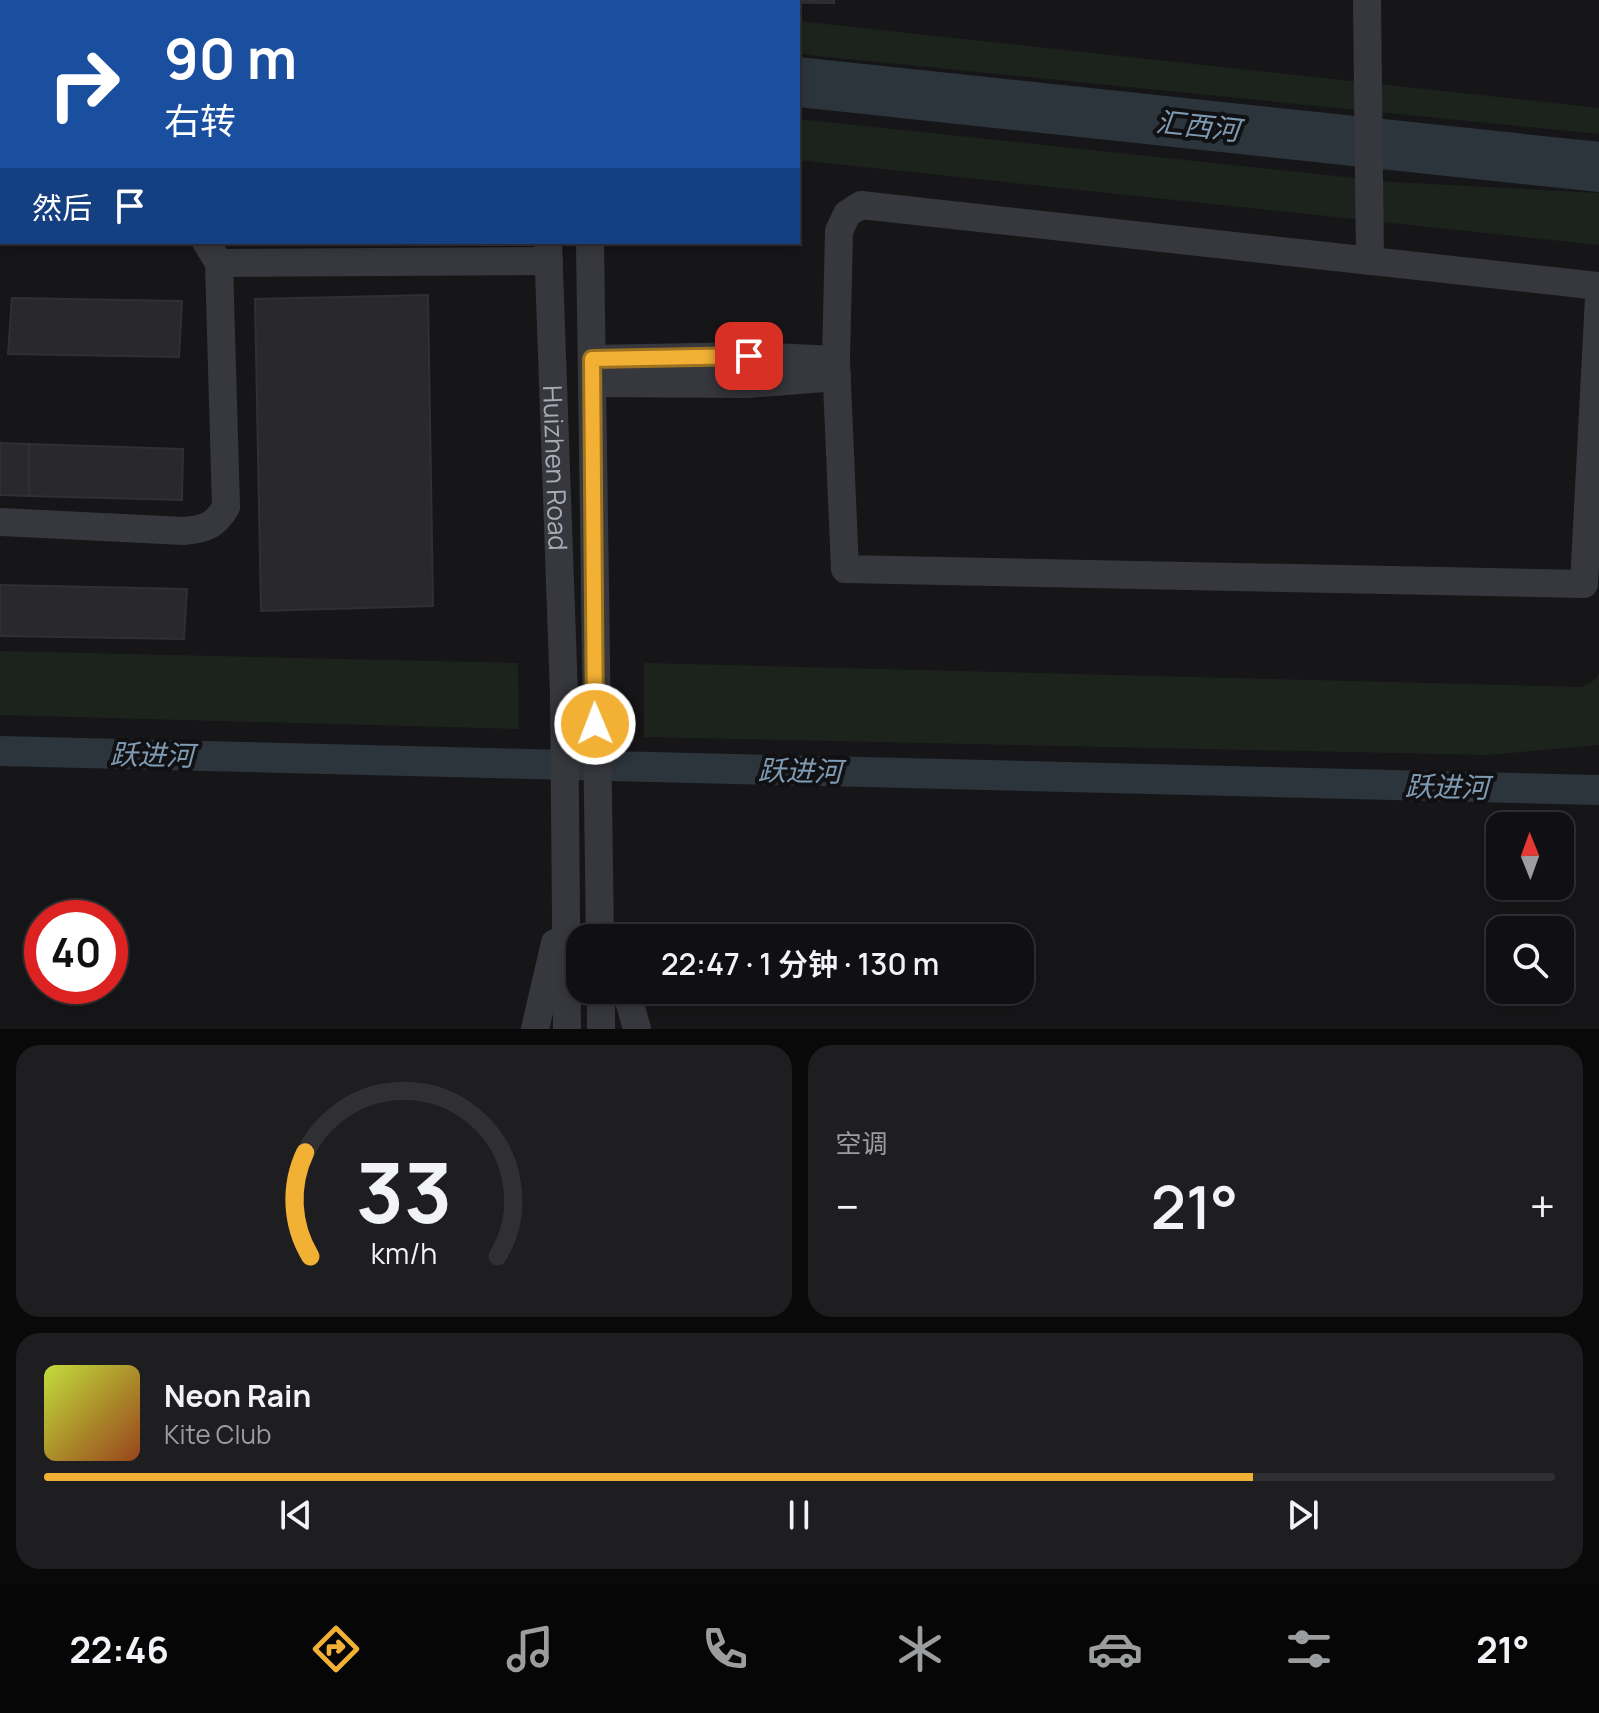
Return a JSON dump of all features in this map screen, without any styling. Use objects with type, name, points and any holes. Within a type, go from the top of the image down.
[{"type":"street","points":[[1367,0],[1370,261]]},
{"type":"street","points":[[1599,286],[861,205],[847,214],[839,231],[836,369],[845,569],[1584,584],[1599,298]]},
{"type":"street","name":"Huizhen Road","points":[[590,244],[599,896]]},
{"type":"street","points":[[0,522],[184,531],[204,529],[218,522],[226,507],[212,252],[549,251]]},
{"type":"street","name":"Huizhen Road","points":[[549,251],[564,695],[566,895]]},
{"type":"street","points":[[592,371],[747,384],[836,369]]},
{"type":"street","points":[[535,1029],[566,895]]},
{"type":"street","points":[[566,895],[567,1029]]},
{"type":"street","points":[[599,896],[600,924]]},
{"type":"street","points":[[599,896],[607,924]]},
{"type":"street","points":[[601,1004],[601,1029]]},
{"type":"street","points":[[630,1004],[637,1029]]},
{"type":"shaded area","points":[[800,21],[1599,108],[1599,134],[800,54]]},
{"type":"shaded area","points":[[800,119],[1392,182],[1599,193],[1599,245],[800,160]]},
{"type":"shaded area","points":[[0,651],[518,663],[519,729],[0,715]]},
{"type":"shaded area","points":[[644,663],[1581,687],[1595,680],[1599,673],[1599,745],[1487,755],[644,737]]},
{"type":"building","points":[[800,0],[834,0],[834,3],[800,3]]},
{"type":"building","points":[[428,295],[433,606],[261,611],[255,299]]},
{"type":"building","points":[[12,298],[182,301],[179,357],[8,354]]},
{"type":"building","points":[[0,443],[29,444],[29,496],[0,495]]},
{"type":"building","points":[[29,444],[183,449],[182,500],[29,496]]},
{"type":"building","points":[[0,585],[187,589],[184,639],[0,636]]},
{"type":"waterway","name":"汇西河","points":[[800,82],[1599,167]]},
{"type":"waterway","name":"跃进河","points":[[0,751],[1599,790]]},
{"type":"route","points":[[595,724],[592,359],[749,356]]}]
